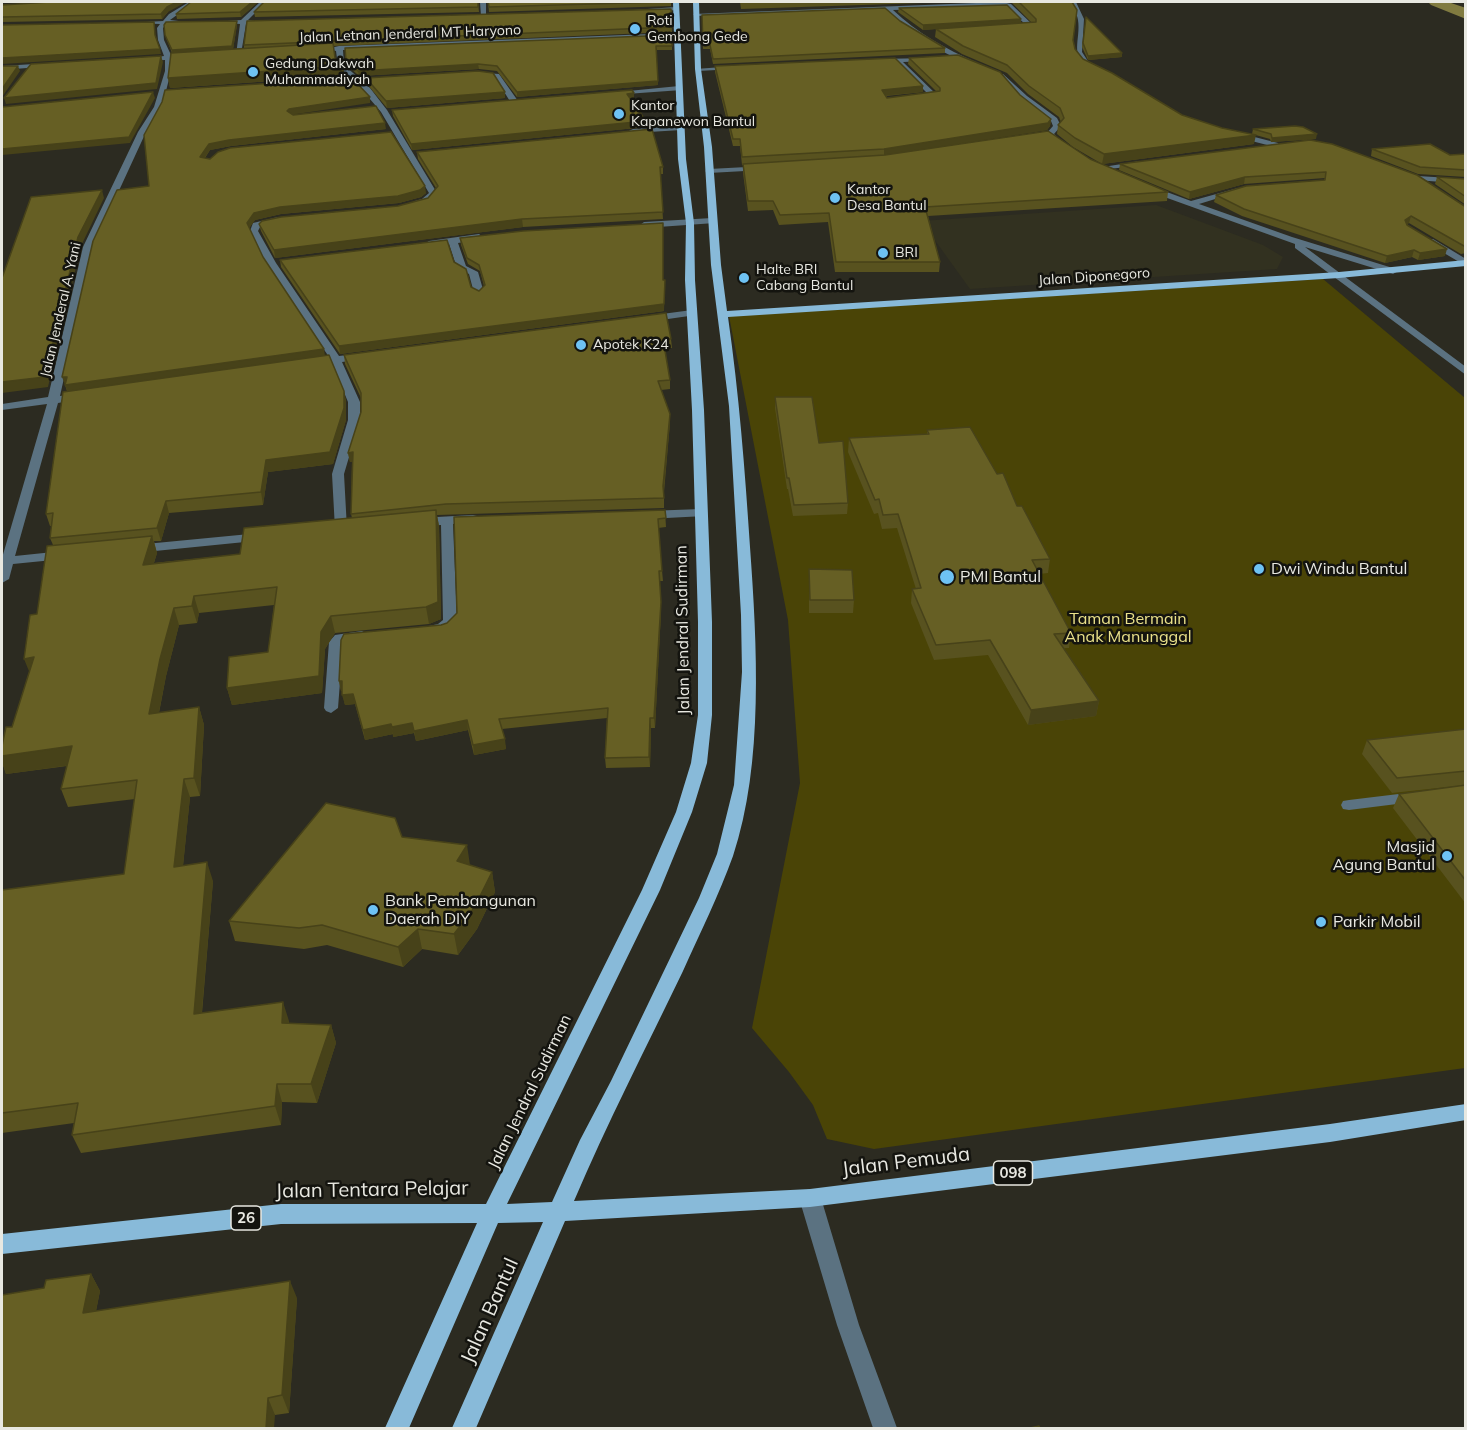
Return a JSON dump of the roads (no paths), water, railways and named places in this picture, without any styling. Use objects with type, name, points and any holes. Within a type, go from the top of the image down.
[{"type":"main road","points":[[559,1212],[590,1140],[619,1085],[708,898],[725,854],[742,785],[749,672],[748,615],[735,406],[712,221],[710,171],[698,65],[696,2]]},
{"type":"main road","name":"Jalan Jendral Sudirman","points":[[492,1213],[651,890],[676,832],[699,763],[705,715],[701,513],[690,223],[681,128],[676,5]]},
{"type":"main road","points":[[678,61],[698,65]]},
{"type":"main road","name":"Jalan Diponegoro","points":[[724,314],[1339,275],[1466,263]]},
{"type":"main road","name":"Jalan Pemuda","points":[[492,1213],[559,1212],[810,1198],[1330,1133],[1466,1112]]},
{"type":"main road","name":"Jalan Bantul","points":[[465,1428],[559,1212]]},
{"type":"main road","points":[[397,1428],[492,1213]]},
{"type":"main road","name":"Jalan Tentara Pelajar","points":[[2,1244],[281,1214],[492,1213]]},
{"type":"street","points":[[164,22],[192,2]]},
{"type":"street","points":[[238,54],[243,22],[262,2]]},
{"type":"street","points":[[483,2],[484,16]]},
{"type":"street","points":[[1073,2],[1081,17],[1077,47],[1079,56],[1086,64],[1100,71]]},
{"type":"street","points":[[696,14],[1007,3],[1031,26],[1027,29],[1012,30]]},
{"type":"street","points":[[718,4],[720,13]]},
{"type":"street","points":[[617,11],[676,5]]},
{"type":"street","points":[[886,7],[903,23],[921,34],[959,57],[985,67]]},
{"type":"street","points":[[472,17],[494,16]]},
{"type":"street","name":"Jalan Jenderal A. Yani","points":[[2,579],[53,400],[88,247],[142,132],[158,107],[168,71],[168,57],[160,31],[164,22]]},
{"type":"street","points":[[129,23],[187,22]]},
{"type":"street","points":[[209,22],[277,22]]},
{"type":"street","points":[[921,34],[931,33]]},
{"type":"street","name":"Jalan Letnan Jenderal MT Haryono","points":[[316,49],[677,35]]},
{"type":"street","points":[[339,48],[341,66],[386,110],[395,133],[433,193],[425,201],[408,206]]},
{"type":"street","points":[[227,55],[250,54]]},
{"type":"street","points":[[134,60],[203,56]]},
{"type":"street","points":[[949,58],[959,57]]},
{"type":"street","points":[[874,61],[939,58]]},
{"type":"street","points":[[897,60],[934,96],[916,98]]},
{"type":"street","points":[[2,68],[53,65]]},
{"type":"street","points":[[698,65],[749,67]]},
{"type":"street","points":[[23,75],[30,66]]},
{"type":"street","points":[[994,71],[1024,98],[1054,120],[1057,126],[1050,134],[1038,136]]},
{"type":"street","points":[[469,73],[497,75],[514,101]]},
{"type":"street","points":[[345,81],[367,80]]},
{"type":"street","points":[[606,94],[679,88]]},
{"type":"street","points":[[503,102],[526,100]]},
{"type":"street","points":[[370,108],[386,110]]},
{"type":"street","points":[[628,132],[681,128]]},
{"type":"street","points":[[384,134],[395,133]]},
{"type":"street","points":[[1230,133],[1275,145]]},
{"type":"street","points":[[1050,134],[1053,140],[1069,152]]},
{"type":"street","points":[[1252,148],[1286,144]]},
{"type":"street","points":[[410,155],[420,154]]},
{"type":"street","points":[[1091,162],[1116,175]]},
{"type":"street","points":[[1101,168],[1148,162]]},
{"type":"street","points":[[710,171],[774,168]]},
{"type":"street","points":[[1395,170],[1417,178],[1437,192]]},
{"type":"street","points":[[1417,178],[1466,182]]},
{"type":"street","points":[[1139,184],[1289,239],[1393,271]]},
{"type":"street","points":[[1189,204],[1244,189]]},
{"type":"street","points":[[294,218],[256,225],[254,231],[271,263],[336,360],[354,402],[354,420],[338,474],[341,529]]},
{"type":"street","points":[[634,226],[712,221]]},
{"type":"street","points":[[1419,234],[1466,263]]},
{"type":"street","points":[[419,245],[488,236]]},
{"type":"street","points":[[1289,239],[1466,372]]},
{"type":"street","points":[[453,241],[462,268],[473,272],[479,294]]},
{"type":"street","points":[[271,263],[282,261]]},
{"type":"street","points":[[641,320],[692,313]]},
{"type":"street","points":[[301,365],[371,355]]},
{"type":"street","points":[[2,407],[89,395]]},
{"type":"street","points":[[634,515],[701,513]]},
{"type":"street","points":[[400,524],[482,519]]},
{"type":"street","points":[[417,631],[442,628],[450,621],[447,520]]},
{"type":"street","points":[[126,549],[269,536]]},
{"type":"street","points":[[7,561],[78,554]]},
{"type":"street","points":[[331,708],[336,642],[347,636],[371,634]]},
{"type":"street","points":[[1349,805],[1430,795]]},
{"type":"street","points":[[810,1198],[848,1325],[885,1428]]},
{"type":"waterway","points":[[1436,2],[1466,14]]},
{"type":"place","name":"Roti Gembong Gede","points":[[635,29]]},
{"type":"place","name":"Gedung Dakwah Muhammadiyah","points":[[253,72]]},
{"type":"place","name":"Kantor Kapanewon Bantul","points":[[619,114]]},
{"type":"place","name":"Kantor Desa Bantul","points":[[835,198]]},
{"type":"place","name":"BRI","points":[[883,253]]},
{"type":"place","name":"Halte BRI Cabang Bantul","points":[[744,278]]},
{"type":"place","name":"Apotek K24","points":[[581,345]]},
{"type":"place","name":"Dwi Windu Bantul","points":[[1259,569]]},
{"type":"place","name":"PMI Bantul","points":[[947,577]]},
{"type":"place","name":"Masjid Agung Bantul","points":[[1447,856]]},
{"type":"place","name":"Bank Pembangunan Daerah DIY","points":[[373,910]]},
{"type":"place","name":"Parkir Mobil","points":[[1321,922]]},
{"type":"park label","name":"Taman Bermain Anak Manunggal","points":[[1128,628]]}]
